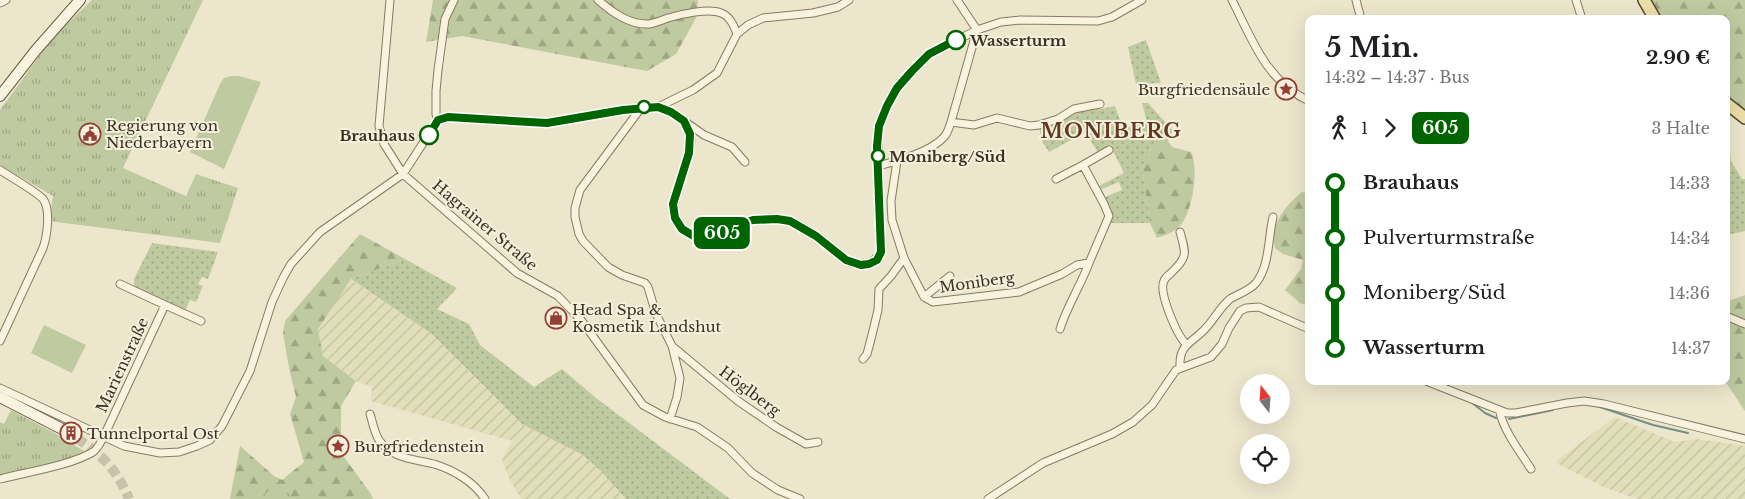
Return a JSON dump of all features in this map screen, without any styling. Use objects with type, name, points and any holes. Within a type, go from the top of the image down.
[{"type":"main road","points":[[0,96],[36,50],[80,0]]},
{"type":"main road","points":[[1644,0],[1653,15]]},
{"type":"main road","points":[[1730,106],[1745,118]]},
{"type":"main road","points":[[0,397],[64,430]]},
{"type":"street","points":[[0,3],[6,0]]},
{"type":"street","name":"Hagrainer Straße","points":[[390,0],[379,126],[384,144],[403,174],[517,273],[558,296],[581,320],[643,405],[656,413],[703,431],[728,448],[752,473],[778,490],[800,499]]},
{"type":"street","points":[[438,120],[436,114],[438,70],[445,19],[454,0]]},
{"type":"street","points":[[598,0],[612,12],[623,18],[649,24],[686,14],[703,12],[721,13],[730,19],[738,34]]},
{"type":"street","points":[[0,388],[124,446],[160,453],[179,452],[198,446],[210,440],[222,426],[250,372],[272,302],[291,264],[320,232],[403,174],[438,120],[448,117],[547,123],[658,107],[693,90],[717,72],[738,34],[748,25],[763,18],[838,7],[850,0]]},
{"type":"street","points":[[878,166],[897,161],[931,147],[945,136],[951,122],[977,30],[957,0]]},
{"type":"street","points":[[684,121],[690,134],[689,153],[673,204],[675,218],[682,229],[697,238],[704,239],[715,237],[733,226],[753,220],[777,219],[790,221],[816,236],[846,260],[861,265],[869,264],[877,260],[881,252],[878,166],[879,126],[897,88],[929,54],[977,30],[1001,22],[1020,20],[1098,21],[1112,17],[1142,0]]},
{"type":"street","points":[[1232,0],[1257,52],[1264,62],[1290,90],[1305,99]]},
{"type":"street","points":[[1356,0],[1360,15]]},
{"type":"street","points":[[1576,0],[1581,15]]},
{"type":"street","points":[[951,122],[974,125],[997,118],[1030,126],[1039,125],[1058,119],[1074,109],[1100,104]]},
{"type":"street","points":[[658,107],[671,112],[704,135],[732,147],[745,162]]},
{"type":"street","name":"Höglberg","points":[[642,108],[580,190],[575,208],[575,217],[579,234],[608,267],[622,275],[645,283],[656,314],[672,346],[680,378],[680,386],[670,419]]},
{"type":"street","points":[[1056,179],[1110,150]]},
{"type":"street","name":"Moniberg","points":[[897,161],[891,202],[892,220],[904,258],[924,297],[933,302],[1019,292],[1077,265],[1089,263]]},
{"type":"street","points":[[1060,328],[1109,216],[1084,165]]},
{"type":"street","points":[[0,170],[43,199],[47,210],[48,224],[43,248],[0,341]]},
{"type":"street","points":[[1180,368],[1180,360],[1186,344],[1204,331],[1231,298],[1240,295],[1256,283],[1264,268],[1273,217]]},
{"type":"street","points":[[1180,232],[1186,250],[1185,255],[1181,263],[1164,279],[1162,286],[1178,333],[1186,344]]},
{"type":"street","points":[[863,359],[867,354],[878,310],[879,289],[904,258]]},
{"type":"street","name":"Moniberg","points":[[924,297],[950,276]]},
{"type":"street","name":"Marienstraße","points":[[120,284],[201,321]]},
{"type":"street","name":"Marienstraße","points":[[0,479],[59,465],[95,451],[104,436],[165,305]]},
{"type":"street","points":[[988,499],[1043,463],[1112,434],[1133,422],[1152,405],[1172,374],[1180,368],[1212,357],[1222,344],[1236,314],[1246,308],[1259,307],[1305,328]]},
{"type":"street","points":[[1730,318],[1745,324]]},
{"type":"street","name":"Höglberg","points":[[672,346],[738,401],[776,427],[806,444],[818,442]]},
{"type":"street","points":[[1436,385],[1500,412],[1516,414],[1584,401],[1604,404],[1745,439]]},
{"type":"street","points":[[1500,412],[1508,432],[1531,469]]},
{"type":"street","points":[[370,414],[377,436],[389,451],[406,459],[435,464],[451,470],[468,481],[485,499]]},
{"type":"shaded area","points":[[350,279],[432,334],[522,424],[583,455],[601,471],[626,499],[521,499],[509,478],[502,460],[512,441],[371,401],[372,387],[356,381],[323,356],[318,329]]},
{"type":"shaded area","points":[[1615,417],[1675,442],[1697,439],[1745,446],[1745,499],[1637,499],[1606,488],[1558,464],[1556,461]]},
{"type":"green space","points":[[92,0],[203,0],[123,168],[186,196],[196,174],[238,188],[220,243],[49,221],[53,196],[0,165],[0,110],[54,36]]},
{"type":"green space","points":[[433,0],[698,0],[696,18],[676,54],[647,71],[462,36],[426,42]]},
{"type":"green space","points":[[1651,0],[1745,0],[1745,111],[1730,98],[1730,15],[1660,15]]},
{"type":"green space","points":[[1146,40],[1161,83],[1136,84],[1128,47]]},
{"type":"green space","points":[[239,76],[261,82],[224,169],[190,152],[220,84],[224,78]]},
{"type":"green space","points":[[1142,103],[1148,103],[1166,123],[1142,168],[1150,223],[1108,223],[1111,213],[1105,197],[1122,190],[1119,182],[1102,189],[1099,186],[1124,173],[1111,147],[1098,153],[1086,132],[1049,152],[1043,143],[1039,127],[1054,124],[1084,109],[1101,109],[1115,106],[1123,129],[1147,122]]},
{"type":"green space","points":[[1166,123],[1173,131],[1168,141],[1172,147],[1191,152],[1195,178],[1192,200],[1181,225],[1157,238],[1150,223],[1142,168]]},
{"type":"green space","points":[[1730,153],[1731,161],[1742,179],[1745,179],[1745,231],[1730,234]]},
{"type":"green space","points":[[1302,192],[1305,193],[1305,305],[1300,303],[1285,290],[1301,269],[1303,260],[1283,254],[1275,248],[1274,232],[1276,224],[1290,203]]},
{"type":"green space","points":[[360,234],[405,259],[351,279],[318,329],[323,356],[356,381],[341,406],[341,433],[344,457],[373,499],[230,499],[240,446],[274,476],[282,480],[304,462],[290,414],[296,397],[283,333],[285,321]]},
{"type":"green space","points":[[152,243],[218,252],[208,279],[202,277],[198,284],[203,286],[196,302],[190,300],[185,311],[134,287],[134,279]]},
{"type":"green space","points":[[405,259],[457,288],[437,309],[469,324],[480,345],[534,387],[562,369],[596,398],[730,499],[626,499],[601,471],[583,455],[522,424],[432,334],[351,279]]},
{"type":"green space","points":[[1745,295],[1745,411],[1728,385],[1730,385],[1730,301]]},
{"type":"green space","points":[[44,325],[86,345],[72,373],[31,353]]},
{"type":"green space","points":[[11,410],[84,451],[59,463],[0,476],[0,422],[4,424]]},
{"type":"green space","points":[[276,483],[295,499],[260,499]]},
{"type":"waterway","points":[[1471,402],[1485,413],[1496,418]]},
{"type":"waterway","points":[[1597,406],[1653,425],[1688,433]]},
{"type":"waterway","points":[[1509,419],[1553,410]]},
{"type":"tunnel","points":[[64,430],[103,458],[117,476],[129,499]]},
{"type":"bus line","name":"605","points":[[429,135],[438,120],[448,117],[547,123],[623,110],[658,107],[671,112],[684,121],[690,134],[689,153],[673,204],[675,218],[682,229],[697,238],[704,239],[715,237],[733,226],[753,220],[777,219],[790,221],[816,236],[846,260],[861,265],[869,264],[877,260],[881,252],[877,146],[879,126],[897,88],[912,71],[929,54],[956,40]]},
{"type":"place","name":"Wasserturm","points":[[956,40]]},
{"type":"place","name":"Burgfriedensäule","points":[[1286,89]]},
{"type":"place","name":"Regierung von Niederbayern","points":[[90,134]]},
{"type":"place","name":"Brauhaus","points":[[429,135]]},
{"type":"place","name":"Moniberg/Süd","points":[[878,156]]},
{"type":"place","name":"Head Spa & Kosmetik Landshut","points":[[556,318]]},
{"type":"place","name":"Tunnelportal Ost","points":[[71,433]]},
{"type":"place","name":"Burgfriedenstein","points":[[338,446]]},
{"type":"district","name":"MONIBERG","points":[[1111,131]]}]
